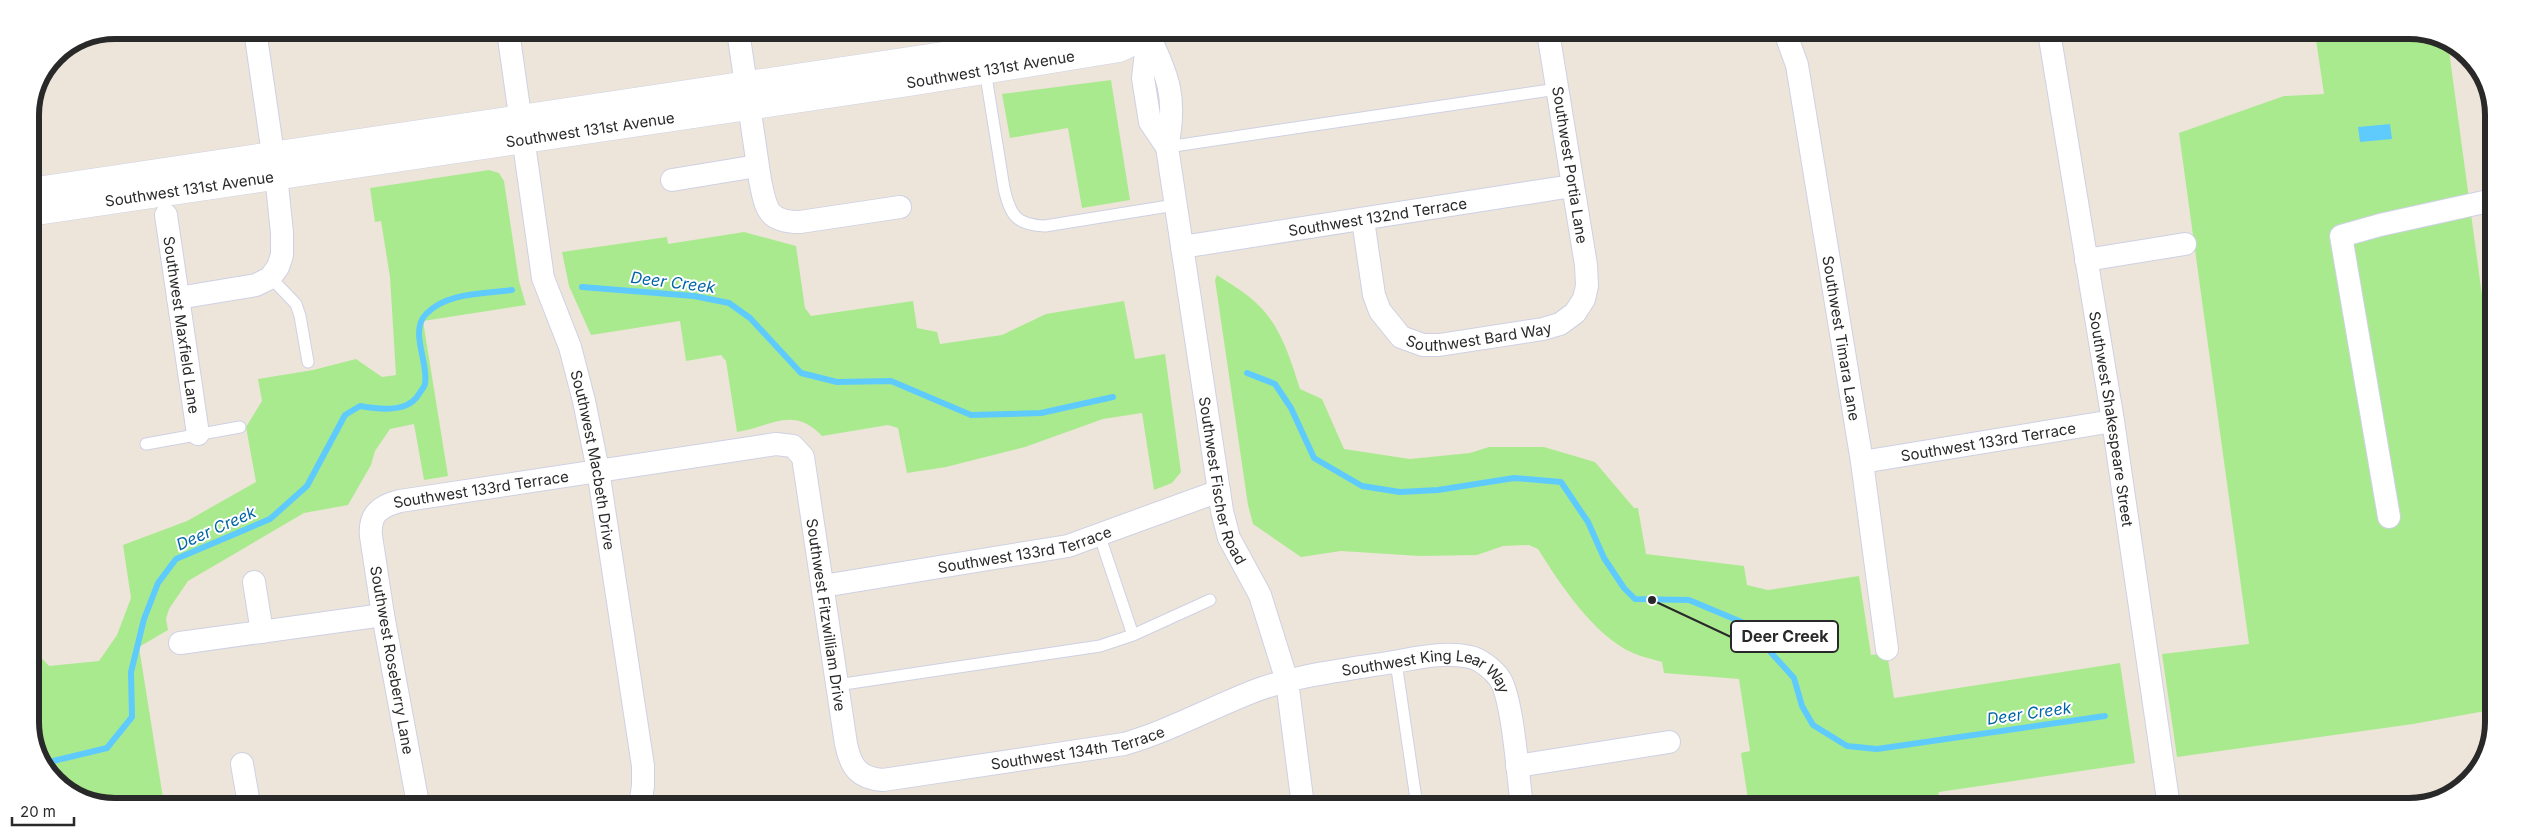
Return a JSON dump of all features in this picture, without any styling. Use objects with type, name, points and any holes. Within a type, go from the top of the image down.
[{"type":"street","points":[[178,298],[239,290],[256,285],[270,277],[278,268],[282,255],[282,233],[274,165],[256,39]]},
{"type":"street","name":"Southwest Macbeth Drive","points":[[509,39],[543,278],[570,347],[584,401],[598,470],[643,766],[643,786],[639,798]]},
{"type":"street","points":[[739,39],[757,166],[764,202],[770,213],[777,220],[800,222],[900,207]]},
{"type":"street","name":"Southwest 131st Avenue","points":[[39,191],[274,165],[747,96],[985,50],[1057,39]]},
{"type":"street","name":"Southwest 131st Avenue","points":[[985,50],[1119,48],[1135,39]]},
{"type":"street","name":"Southwest Fischer Road","points":[[1146,39],[1143,78],[1150,122],[1167,148],[1228,538],[1260,595],[1287,681],[1302,798]]},
{"type":"street","name":"Southwest Portia Lane","points":[[1549,39],[1586,264],[1587,286],[1584,299]]},
{"type":"street","name":"Southwest Timara Lane","points":[[1788,39],[1797,65],[1862,462],[1887,649]]},
{"type":"street","name":"Southwest Shakespeare Street","points":[[2050,39],[2113,420],[2168,798]]},
{"type":"street","name":"Southwest 131st Avenue","points":[[39,210],[274,165]]},
{"type":"street","points":[[672,180],[757,166]]},
{"type":"street","name":"Southwest 132nd Terrace","points":[[1182,247],[1572,186]]},
{"type":"street","points":[[2389,517],[2341,236],[2485,201]]},
{"type":"street","name":"Southwest Maxfield Lane","points":[[166,215],[198,434]]},
{"type":"street","name":"Southwest Bard Way","points":[[1364,220],[1377,303],[1396,332],[1414,344],[1430,346],[1548,328],[1568,318],[1581,306],[1584,299]]},
{"type":"street","points":[[2086,260],[2185,244]]},
{"type":"street","name":"Southwest 133rd Terrace","points":[[1862,462],[2113,420]]},
{"type":"street","name":"Southwest 133rd Terrace","points":[[374,515],[381,507],[400,501],[598,470],[776,444],[793,446],[799,451]]},
{"type":"street","name":"Southwest Fitzwilliam Drive","points":[[799,451],[804,465],[849,758],[861,775]]},
{"type":"street","name":"Southwest 133rd Terrace","points":[[823,586],[1052,550],[1219,490]]},
{"type":"street","name":"Southwest Roseberry Lane","points":[[374,515],[370,529],[383,615],[417,798]]},
{"type":"street","points":[[254,582],[262,632]]},
{"type":"street","points":[[180,643],[383,615]]},
{"type":"street","name":"Southwest King Lear Way","points":[[1287,681],[1448,654],[1472,658],[1486,666],[1500,679],[1506,697],[1521,798]]},
{"type":"street","name":"Southwest 134th Terrace","points":[[861,775],[883,780],[1124,744],[1150,737],[1257,690],[1287,681]]},
{"type":"street","points":[[1517,766],[1668,742]]},
{"type":"street","points":[[242,764],[248,798]]},
{"type":"lane","points":[[985,50],[1004,188],[1008,206],[1018,220],[1032,225],[1045,226],[1175,205]]},
{"type":"lane","points":[[1167,148],[1557,89]]},
{"type":"lane","points":[[270,277],[296,304],[308,362]]},
{"type":"lane","points":[[146,444],[240,427]]},
{"type":"lane","points":[[1099,534],[1133,635]]},
{"type":"lane","points":[[837,685],[1100,646],[1133,635],[1210,600]]},
{"type":"lane","points":[[1396,662],[1415,798]]},
{"type":"green space","points":[[2316,39],[2419,39],[2429,41],[2449,50],[2485,318],[2485,711],[2413,724],[2177,757],[2162,654],[2249,644],[2179,133],[2284,96],[2324,94]]},
{"type":"green space","points":[[1111,80],[1130,200],[1082,208],[1068,128],[1010,138],[1002,94]]},
{"type":"green space","points":[[489,170],[499,173],[504,181],[519,281],[526,305],[423,321],[448,476],[424,480],[414,424],[390,429],[375,451],[371,465],[348,505],[304,513],[188,581],[169,609],[166,619],[168,630],[139,647],[163,798],[105,798],[77,788],[68,783],[49,760],[40,737],[39,655],[49,666],[99,661],[117,635],[131,598],[123,545],[187,521],[256,482],[246,427],[262,401],[258,379],[313,370],[356,359],[382,377],[396,375],[390,277],[381,221],[375,222],[370,188]]},
{"type":"green space","points":[[744,232],[796,246],[805,308],[811,316],[913,301],[917,328],[937,332],[940,344],[1002,335],[1046,314],[1124,301],[1135,359],[1165,354],[1181,472],[1172,483],[1154,490],[1142,413],[1103,419],[1025,447],[946,467],[907,473],[898,428],[888,425],[822,436],[811,427],[791,420],[737,432],[726,361],[721,355],[686,361],[680,321],[591,335],[569,286],[562,252],[667,237],[668,244]]},
{"type":"green space","points":[[1217,275],[1241,290],[1271,320],[1283,342],[1300,389],[1322,399],[1344,449],[1410,459],[1470,453],[1489,447],[1544,447],[1595,462],[1634,508],[1638,508],[1646,554],[1744,566],[1747,585],[1768,590],[1859,576],[1871,655],[1887,653],[1894,698],[2120,663],[2135,763],[1939,792],[1937,798],[1748,798],[1741,753],[1750,751],[1739,679],[1664,673],[1662,662],[1636,654],[1619,645],[1579,608],[1538,549],[1529,545],[1503,546],[1477,555],[1420,556],[1341,551],[1301,557],[1253,524],[1248,505],[1215,280]]},
{"type":"water","points":[[2390,124],[2392,139],[2360,142],[2358,127]]},
{"type":"waterway","name":"Deer Creek","points":[[582,287],[694,296],[729,303],[750,318],[801,373],[837,382],[891,381],[971,415],[1041,413],[1113,397]]},
{"type":"waterway","name":"Deer Creek","points":[[50,762],[107,748],[132,717],[131,672],[144,619],[158,583],[176,559],[270,519],[307,486],[345,415],[360,406],[390,409],[405,406],[412,402],[425,384],[419,329],[421,321],[426,314],[444,302],[455,298],[512,290]]},
{"type":"waterway","name":"Deer Creek","points":[[1247,373],[1275,384],[1291,408],[1314,458],[1362,486],[1400,492],[1438,490],[1514,478],[1561,482],[1588,522],[1604,558],[1624,588],[1635,599],[1689,600],[1744,623],[1794,678],[1802,706],[1813,725],[1847,746],[1877,749],[2105,716]]},
{"type":"place","name":"Deer Creek","points":[[1652,600]]}]
